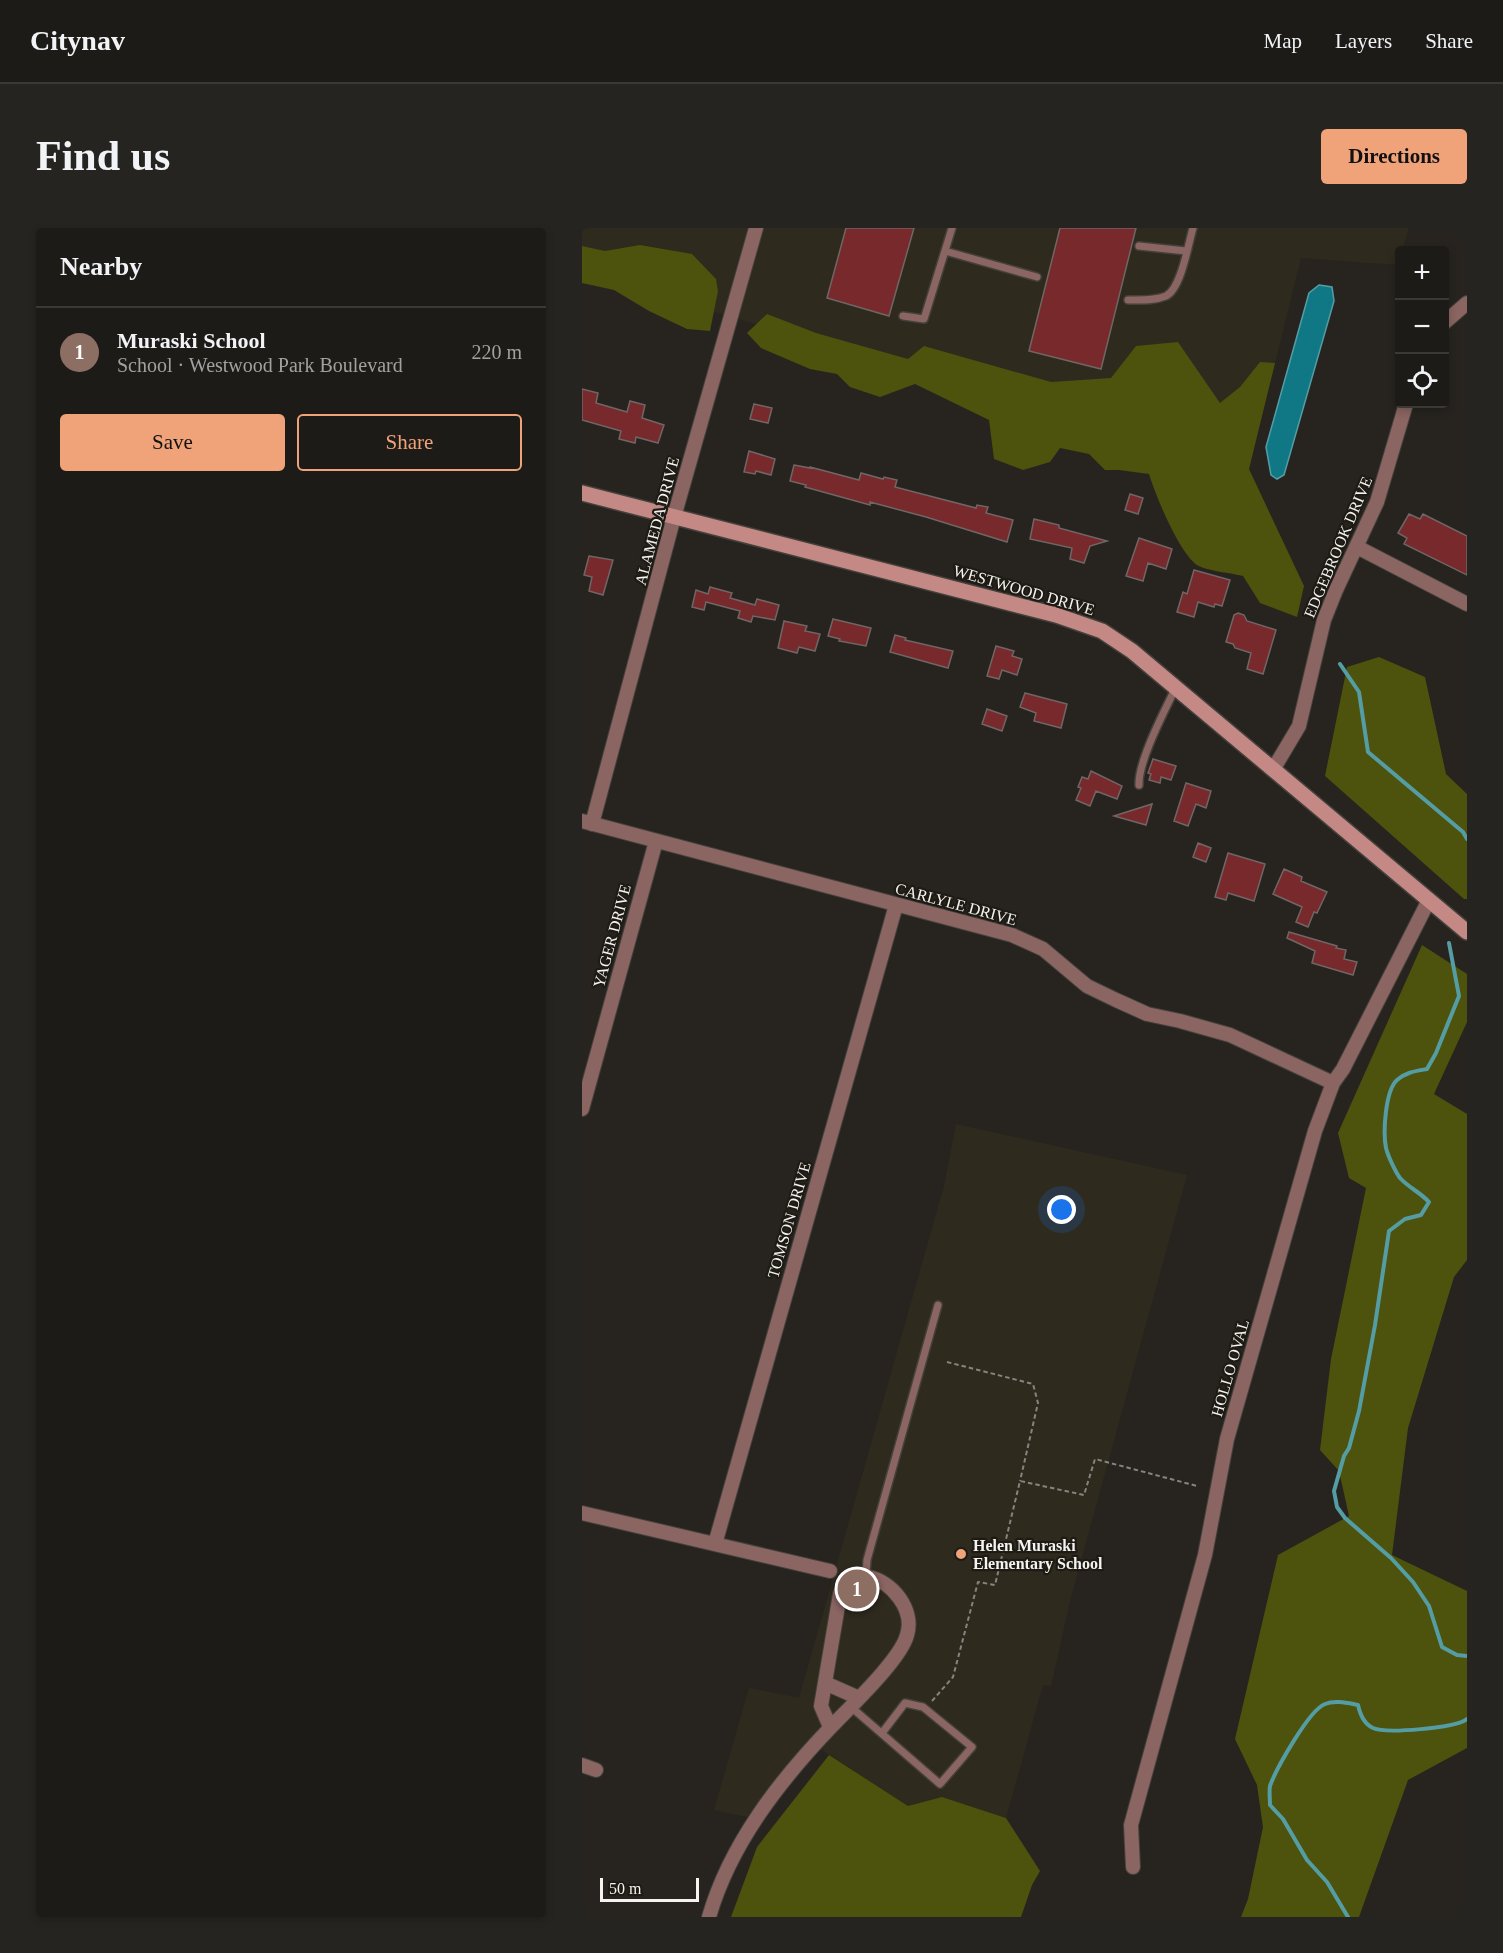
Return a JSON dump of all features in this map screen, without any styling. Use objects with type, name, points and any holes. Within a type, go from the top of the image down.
[{"type":"street","name":"ALAMEDA DRIVE","points":[[587,823],[756,228]]},
{"type":"street","points":[[1449,319],[1467,303]]},
{"type":"street","name":"EDGEBROOK DRIVE","points":[[1274,768],[1299,726],[1324,620],[1377,502],[1405,408]]},
{"type":"street","name":"WESTWOOD DRIVE","points":[[582,493],[1056,615],[1102,631],[1132,651],[1176,687],[1467,932]]},
{"type":"street","points":[[1357,547],[1467,603]]},
{"type":"street","name":"CARLYLE DRIVE","points":[[587,823],[1012,935],[1043,949],[1087,986],[1116,1000],[1147,1014],[1230,1035],[1333,1083]]},
{"type":"street","name":"YAGER DRIVE","points":[[582,1108],[656,841]]},
{"type":"street","name":"HOLLO OVAL","points":[[1133,1867],[1131,1825],[1205,1555],[1227,1439],[1315,1131],[1333,1083],[1343,1069],[1429,900]]},
{"type":"street","name":"TOMSON DRIVE","points":[[715,1544],[896,905]]},
{"type":"street","points":[[582,1514],[830,1571]]},
{"type":"street","points":[[709,1917],[724,1877],[746,1836],[778,1788],[900,1649],[908,1634],[908,1618],[900,1599],[887,1584],[866,1576],[850,1579],[840,1594],[821,1706],[830,1727]]},
{"type":"street","points":[[825,1683],[855,1702]]},
{"type":"lane","points":[[903,316],[924,319],[952,228]]},
{"type":"lane","points":[[1128,300],[1152,300],[1167,296],[1176,287],[1193,228]]},
{"type":"lane","points":[[1139,246],[1186,251]]},
{"type":"lane","points":[[945,251],[1037,277]]},
{"type":"lane","points":[[1139,785],[1140,772],[1176,687]]},
{"type":"lane","points":[[866,1576],[867,1560],[938,1305]]},
{"type":"lane","points":[[855,1702],[882,1732],[940,1784],[972,1747],[923,1707],[905,1703],[882,1732]]},
{"type":"path","points":[[932,1701],[953,1677],[978,1582],[995,1585],[1038,1403],[1033,1384],[947,1362]]},
{"type":"path","points":[[1020,1481],[1084,1495],[1095,1458],[1197,1486]]},
{"type":"shaded area","points":[[582,228],[1409,228],[1403,246],[1395,246],[1395,265],[1301,258],[1249,469],[582,273]]},
{"type":"shaded area","points":[[956,1124],[1187,1175],[1071,1597],[1051,1686],[1043,1685],[1006,1818],[942,1797],[908,1806],[808,1741],[751,1818],[714,1810],[749,1688],[799,1698],[944,1186]]},
{"type":"green space","points":[[640,245],[692,254],[716,279],[718,291],[710,331],[687,329],[649,311],[614,290],[582,283],[582,246],[605,251]]},
{"type":"green space","points":[[767,314],[816,333],[908,359],[924,346],[1051,382],[1111,378],[1136,346],[1178,342],[1220,403],[1240,387],[1260,362],[1275,363],[1249,469],[1304,586],[1297,617],[1260,603],[1243,576],[1197,565],[1175,536],[1149,474],[1105,470],[1089,454],[1060,448],[1050,462],[1023,470],[994,459],[989,420],[915,384],[880,397],[850,387],[837,374],[810,369],[761,348],[747,333]]},
{"type":"green space","points":[[1379,657],[1425,677],[1446,774],[1467,794],[1467,899],[1464,899],[1325,776],[1347,667]]},
{"type":"green space","points":[[1422,945],[1467,974],[1467,1022],[1434,1094],[1467,1114],[1467,1260],[1454,1277],[1408,1428],[1392,1555],[1467,1591],[1467,1748],[1408,1780],[1359,1917],[1241,1917],[1248,1899],[1263,1827],[1257,1785],[1235,1739],[1278,1555],[1349,1516],[1339,1471],[1320,1450],[1331,1359],[1366,1188],[1349,1178],[1338,1133]]},
{"type":"green space","points":[[829,1755],[908,1806],[942,1797],[1006,1818],[1040,1871],[1032,1885],[1021,1917],[731,1917],[757,1847]]},
{"type":"water","points":[[1319,285],[1332,287],[1334,301],[1284,475],[1277,479],[1271,475],[1266,447],[1309,293]]},
{"type":"building","points":[[846,228],[914,228],[889,316],[827,298]]},
{"type":"building","points":[[1060,228],[1136,228],[1101,369],[1029,351]]},
{"type":"building","points":[[582,389],[598,393],[596,403],[627,412],[630,401],[645,405],[642,418],[664,425],[658,443],[636,437],[635,443],[619,439],[621,431],[582,420]]},
{"type":"building","points":[[754,404],[772,408],[768,423],[750,419]]},
{"type":"building","points":[[749,451],[775,459],[771,475],[756,471],[755,474],[744,472]]},
{"type":"building","points":[[794,465],[859,480],[861,473],[883,479],[884,477],[897,480],[895,487],[976,508],[977,505],[988,507],[986,513],[1013,520],[1007,542],[926,517],[870,502],[870,505],[805,487],[806,485],[790,481]]},
{"type":"building","points":[[1130,494],[1143,498],[1138,514],[1125,510]]},
{"type":"building","points":[[1409,514],[1420,519],[1423,514],[1467,536],[1467,575],[1404,544],[1407,538],[1398,533]]},
{"type":"building","points":[[1034,519],[1107,541],[1090,546],[1084,563],[1070,559],[1072,548],[1030,539]]},
{"type":"building","points":[[1139,538],[1172,549],[1166,569],[1148,563],[1143,581],[1126,576]]},
{"type":"building","points":[[589,556],[613,560],[603,595],[589,591],[592,577],[584,575]]},
{"type":"building","points":[[1194,570],[1230,580],[1222,606],[1215,604],[1214,607],[1198,602],[1194,617],[1177,612],[1183,592],[1187,594]]},
{"type":"building","points":[[710,587],[732,593],[730,598],[755,605],[757,599],[779,605],[775,620],[753,616],[751,622],[738,618],[740,611],[706,602],[704,610],[692,607],[696,590],[708,594]]},
{"type":"building","points":[[1238,613],[1244,615],[1247,621],[1276,630],[1263,674],[1247,669],[1251,653],[1235,648],[1233,644],[1226,642],[1234,615]]},
{"type":"building","points":[[833,619],[871,628],[866,646],[839,641],[840,639],[828,636]]},
{"type":"building","points":[[784,621],[807,626],[805,631],[820,634],[815,651],[799,647],[797,653],[778,648]]},
{"type":"building","points":[[895,635],[906,638],[905,640],[953,651],[948,668],[890,652]]},
{"type":"building","points":[[996,646],[1014,651],[1012,656],[1022,659],[1017,675],[1002,670],[999,679],[987,676]]},
{"type":"building","points":[[1025,693],[1067,704],[1061,728],[1034,721],[1036,713],[1020,707]]},
{"type":"building","points":[[987,709],[1007,716],[1002,731],[982,724]]},
{"type":"building","points":[[1153,759],[1176,766],[1171,780],[1161,777],[1160,783],[1149,780],[1151,774],[1148,773]]},
{"type":"building","points":[[1091,771],[1122,786],[1117,799],[1096,791],[1090,806],[1076,800],[1081,788],[1078,787],[1082,777],[1088,779]]},
{"type":"building","points":[[1186,783],[1211,791],[1206,808],[1196,804],[1188,826],[1174,821]]},
{"type":"building","points":[[1152,804],[1146,825],[1114,816]]},
{"type":"building","points":[[1198,843],[1211,848],[1206,862],[1193,857]]},
{"type":"building","points":[[1228,853],[1265,864],[1254,901],[1228,893],[1226,900],[1215,897]]},
{"type":"building","points":[[1284,869],[1302,877],[1301,881],[1327,892],[1317,913],[1314,912],[1308,927],[1296,922],[1302,907],[1273,894]]},
{"type":"building","points":[[1289,932],[1346,950],[1344,959],[1357,962],[1353,975],[1312,963],[1315,951],[1287,938]]},
{"type":"waterway","points":[[1340,664],[1359,692],[1368,752],[1463,832],[1467,839]]},
{"type":"waterway","points":[[1449,943],[1459,996],[1436,1053],[1427,1069],[1404,1075],[1393,1085],[1387,1102],[1385,1123],[1386,1148],[1396,1171],[1403,1181],[1429,1202],[1421,1215],[1405,1219],[1389,1231],[1359,1411],[1334,1491],[1337,1507],[1345,1518],[1391,1558],[1413,1582],[1429,1606],[1442,1647],[1457,1655],[1467,1656]]},
{"type":"waterway","points":[[1348,1917],[1327,1882],[1307,1860],[1283,1819],[1270,1805],[1270,1786],[1294,1741],[1310,1717],[1325,1704],[1333,1702],[1358,1705],[1367,1724],[1380,1730],[1436,1727],[1467,1719]]},
{"type":"place","name":"Helen Muraski Elementary School","points":[[961,1554]]},
{"type":"place","name":"Muraski School","points":[[857,1589]]}]
